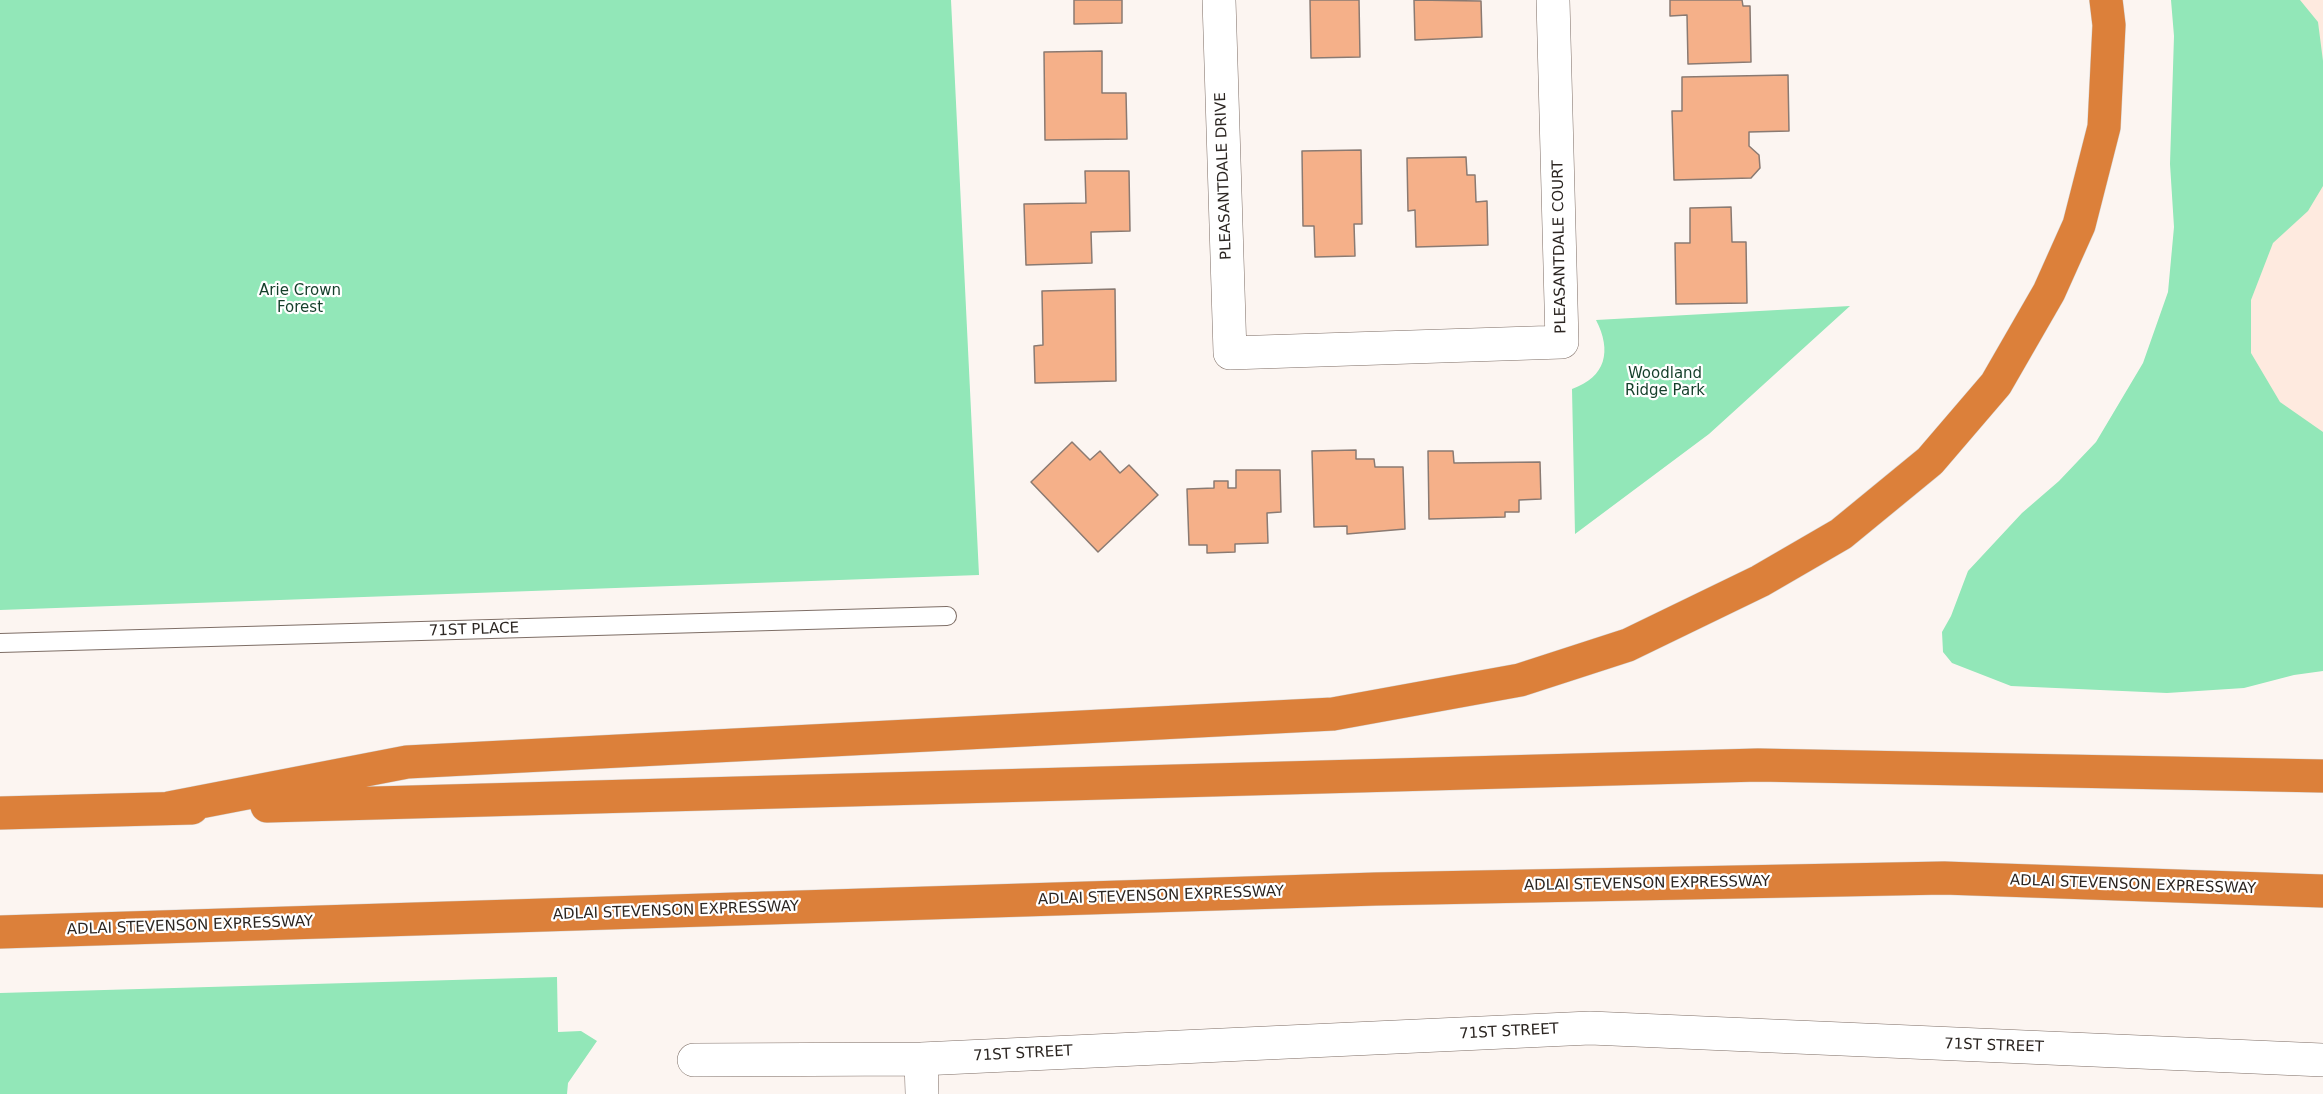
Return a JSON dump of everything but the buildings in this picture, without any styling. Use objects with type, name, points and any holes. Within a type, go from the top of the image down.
[{"type":"highway","points":[[169,808],[407,762],[1333,714],[1520,680],[1628,645],[1760,581],[1842,534],[1930,461],[1996,384],[2049,292],[2079,225],[2104,127],[2109,25],[2106,0]]},
{"type":"highway","points":[[0,813],[1758,765],[2323,776]]},
{"type":"highway","name":"ADLAI STEVENSON EXPRESSWAY","points":[[0,932],[1376,889],[1944,878],[2323,891]]},
{"type":"street","name":"PLEASANTDALE DRIVE","points":[[1219,0],[1230,353]]},
{"type":"street","name":"PLEASANTDALE COURT","points":[[1230,353],[1562,342],[1553,0]]},
{"type":"street","name":"71ST STREET","points":[[694,1060],[921,1059],[1590,1029],[2323,1060]]},
{"type":"street","points":[[921,1059],[922,1094]]},
{"type":"lane","name":"71ST PLACE","points":[[0,644],[947,616]]},
{"type":"shaded area","points":[[2211,0],[2323,0],[2323,486],[2198,484]]},
{"type":"green space","name":"Arie Crown Forest","points":[[0,0],[951,0],[979,575],[0,610]]},
{"type":"green space","points":[[2171,0],[2300,0],[2318,22],[2323,61],[2323,186],[2308,211],[2273,243],[2251,300],[2251,353],[2280,402],[2323,432],[2323,671],[2294,675],[2244,688],[2167,693],[2011,686],[1952,663],[1943,652],[1942,632],[1951,616],[1968,571],[2022,513],[2059,481],[2096,442],[2143,363],[2168,292],[2174,227],[2170,164],[2174,36]]},
{"type":"green space","name":"Woodland Ridge Park","points":[[1850,306],[1709,434],[1575,534],[1572,389],[1592,378],[1603,362],[1604,342],[1596,320]]},
{"type":"green space","points":[[557,977],[558,1032],[581,1031],[597,1041],[568,1083],[567,1094],[0,1094],[0,993]]}]
